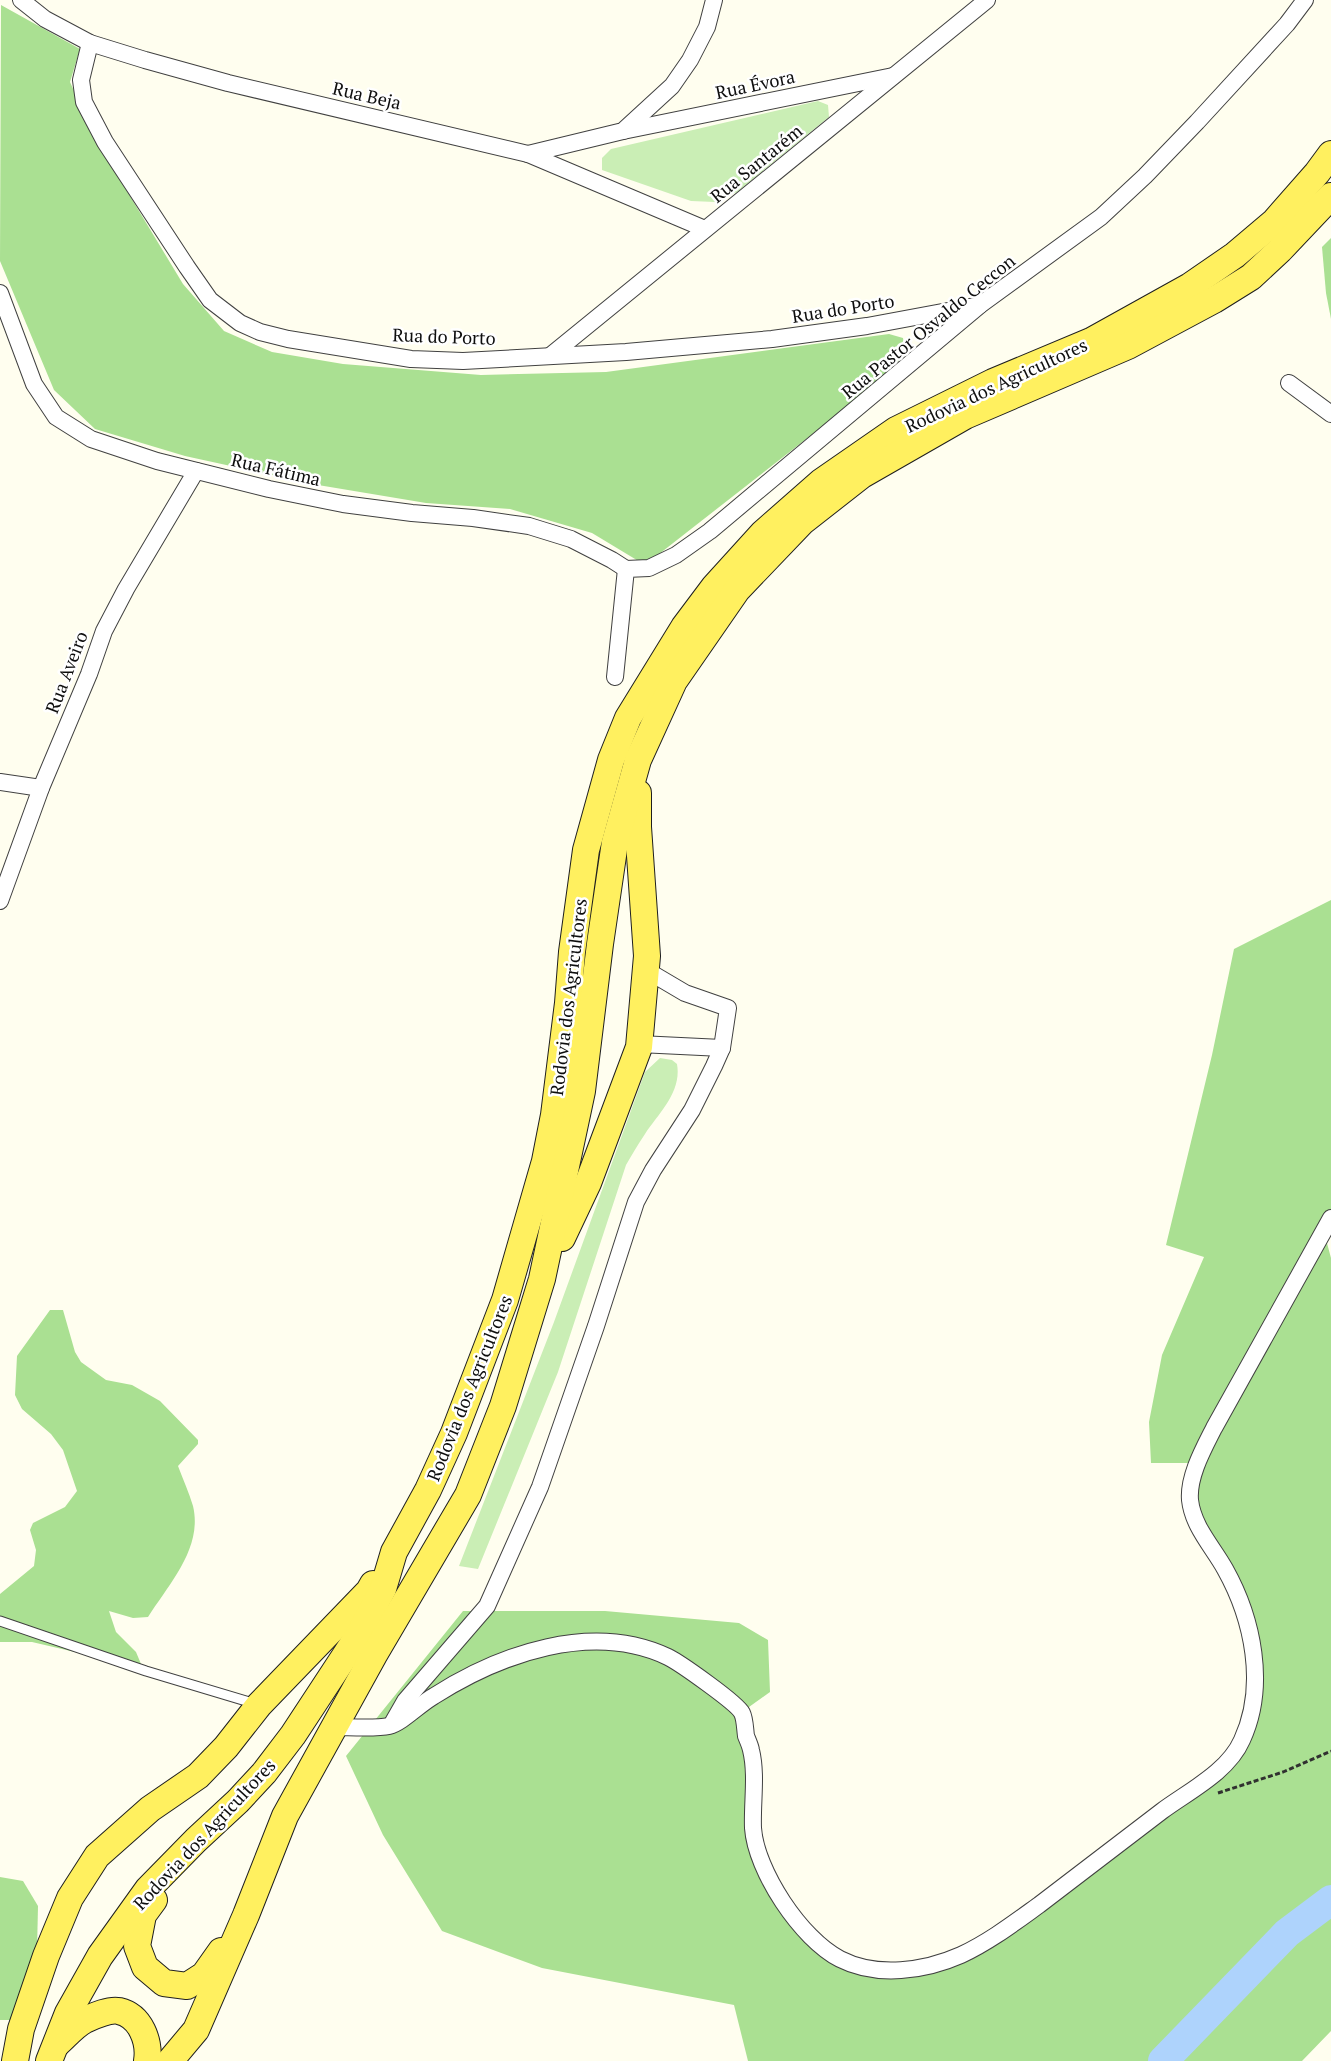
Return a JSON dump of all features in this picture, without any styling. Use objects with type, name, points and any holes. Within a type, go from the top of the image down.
[{"type":"main road","name":"Rodovia dos Agricultores","points":[[51,2054],[68,2013],[100,1956],[148,1889],[238,1801],[264,1772],[293,1735],[358,1636],[383,1589],[394,1552],[428,1490],[454,1433],[505,1300],[545,1160],[554,1115],[568,1003],[572,952],[586,850],[611,760],[628,718],[684,627],[714,587],[763,533],[821,482],[896,430],[993,382],[1091,341],[1190,286],[1235,255],[1274,222],[1331,154]]},
{"type":"main road","name":"Rodovia dos Agricultores","points":[[170,2061],[196,2030],[246,1915],[284,1816],[379,1647],[468,1495],[503,1406],[542,1279],[582,1092],[600,944],[615,842],[638,760],[679,674],[737,590],[802,522],[862,475],[966,416],[1128,346],[1214,300],[1251,277],[1280,250],[1331,196]]},
{"type":"main road","points":[[542,1279],[588,1183],[639,1044],[647,956],[638,826],[638,760]]},
{"type":"main road","points":[[15,2061],[22,2029],[46,1956],[70,1898],[97,1856],[150,1809],[198,1776],[226,1747],[259,1705],[369,1591],[394,1552]]},
{"type":"main road","points":[[196,1840],[143,1915],[137,1946],[145,1967],[164,1983],[187,1986],[204,1975],[246,1915]]},
{"type":"main road","points":[[51,2054],[83,2021],[102,2013],[119,2011],[136,2020],[143,2032],[149,2049],[147,2061]]},
{"type":"street","name":"Rua Beja","points":[[21,0],[45,19],[90,43],[228,83],[528,154],[705,229]]},
{"type":"street","points":[[623,131],[672,86],[707,27],[714,0]]},
{"type":"street","name":"Rua Santarém","points":[[550,356],[987,0]]},
{"type":"street","name":"Rua Pastor Osvaldo Ceccon","points":[[626,569],[649,568],[676,555],[710,531],[980,305],[1101,216],[1145,176],[1274,38],[1306,0]]},
{"type":"street","name":"Rua do Porto","points":[[90,43],[80,80],[84,102],[106,142],[210,300],[240,323],[260,332],[288,339],[411,359],[463,360],[626,352],[790,337],[867,326],[980,305]]},
{"type":"street","name":"Rua Évora","points":[[528,154],[623,131],[895,75]]},
{"type":"street","name":"Rua Fátima","points":[[0,293],[34,384],[56,417],[91,439],[157,461],[343,504],[529,526],[570,539],[626,569]]},
{"type":"street","points":[[1289,383],[1331,414]]},
{"type":"street","name":"Rua Aveiro","points":[[0,901],[41,788],[89,674],[104,631],[126,588],[196,471]]},
{"type":"street","points":[[615,677],[626,569]]},
{"type":"street","points":[[0,782],[41,788]]},
{"type":"street","points":[[391,1726],[404,1701],[487,1606],[540,1487],[596,1326],[636,1202],[653,1170],[692,1110],[722,1048],[728,1008],[685,993],[646,970]]},
{"type":"street","points":[[639,1044],[722,1048]]},
{"type":"street","points":[[335,1727],[391,1726],[434,1695],[474,1674],[518,1654],[569,1643],[612,1642],[670,1657],[706,1682],[742,1712],[752,1753],[753,1831],[759,1855],[767,1877],[789,1911],[811,1937],[840,1959],[868,1969],[904,1970],[934,1964],[959,1956],[995,1937],[1219,1770],[1238,1749],[1244,1736],[1254,1690],[1256,1666],[1251,1639],[1239,1600],[1225,1568],[1203,1536],[1190,1501],[1191,1490],[1197,1463],[1214,1428],[1331,1218]]},
{"type":"lane","points":[[0,1621],[146,1671],[259,1705]]},
{"type":"path","points":[[1215,1794],[1283,1772],[1331,1751]]},
{"type":"green space","points":[[1,5],[80,49],[70,82],[95,138],[183,284],[224,331],[272,352],[343,364],[481,375],[606,372],[889,334],[903,338],[905,355],[851,404],[645,565],[592,533],[510,509],[426,503],[318,485],[185,456],[95,429],[54,390],[0,261]]},
{"type":"green space","points":[[818,101],[828,105],[829,117],[737,192],[715,202],[691,201],[602,170],[602,158],[611,149]]},
{"type":"green space","points":[[1331,238],[1331,319],[1326,293],[1322,247]]},
{"type":"green space","points":[[1331,900],[1331,1218],[1324,1232],[1331,1258],[1331,2031],[1302,2061],[748,2061],[734,2005],[542,1968],[442,1931],[383,1835],[346,1756],[463,1611],[605,1611],[739,1623],[768,1640],[770,1692],[742,1712],[759,1855],[811,1937],[868,1969],[959,1956],[1219,1770],[1244,1736],[1251,1639],[1193,1511],[1197,1463],[1151,1463],[1149,1422],[1162,1355],[1204,1257],[1166,1245],[1212,1055],[1234,949]]},
{"type":"green space","points":[[660,1058],[672,1060],[677,1064],[678,1074],[673,1093],[626,1165],[558,1372],[478,1569],[459,1566],[554,1322],[645,1072]]},
{"type":"green space","points":[[50,1310],[63,1310],[75,1352],[81,1362],[106,1380],[132,1385],[160,1401],[198,1440],[198,1444],[178,1466],[193,1506],[195,1521],[189,1551],[182,1565],[148,1617],[133,1618],[109,1611],[116,1632],[136,1652],[141,1664],[122,1663],[32,1642],[0,1642],[0,1594],[34,1566],[36,1550],[30,1530],[33,1523],[65,1507],[77,1491],[63,1450],[51,1434],[22,1409],[15,1395],[17,1356]]},
{"type":"green space","points":[[0,1877],[23,1881],[38,1906],[36,1995],[26,2020],[0,2020]]},
{"type":"waterway","points":[[1163,2061],[1287,1933],[1331,1900]]}]
